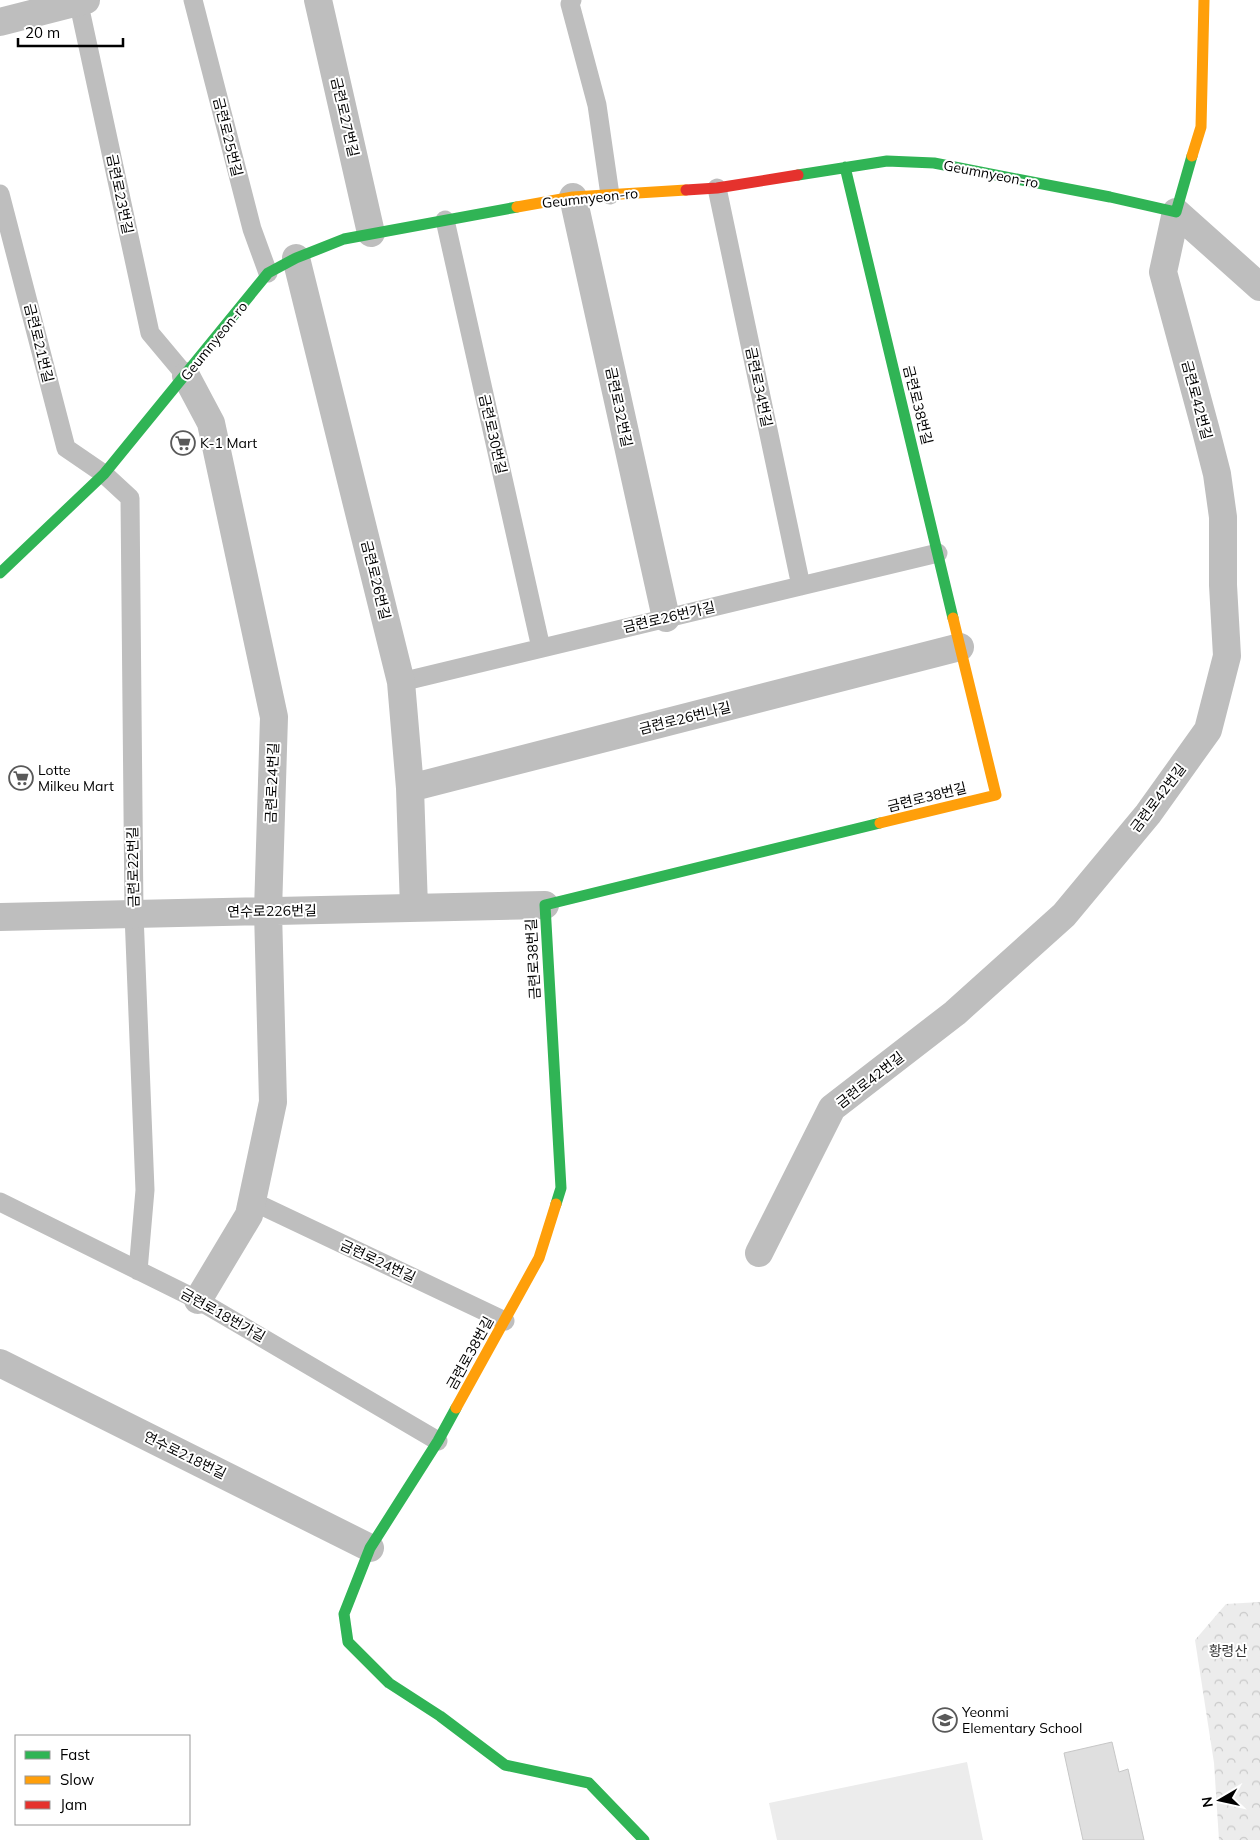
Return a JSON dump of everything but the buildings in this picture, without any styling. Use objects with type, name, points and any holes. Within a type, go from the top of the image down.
[{"type":"street","name":"금련로27번길","points":[[318,0],[371,233]]},
{"type":"street","points":[[1176,212],[1200,127],[1204,0]]},
{"type":"street","points":[[0,22],[81,1]]},
{"type":"street","name":"Geumnyeon-ro","points":[[0,573],[104,474],[268,274],[296,258],[344,239],[573,197],[716,188],[886,162],[934,163],[1176,212],[1260,286]]},
{"type":"street","name":"금련로38번길","points":[[644,1840],[589,1783],[505,1765],[440,1716],[389,1683],[348,1642],[344,1614],[370,1548],[438,1441],[539,1258],[561,1188],[545,905],[996,795],[845,167]]},
{"type":"street","name":"금련로32번길","points":[[573,197],[666,618]]},
{"type":"street","name":"금련로42번길","points":[[759,1253],[832,1108],[955,1013],[1064,915],[1148,814],[1208,730],[1227,656],[1223,585],[1224,517],[1206,431],[1163,272],[1176,212]]},
{"type":"street","name":"금련로26번길","points":[[296,258],[401,682],[410,788],[414,908]]},
{"type":"street","name":"금련로24번길","points":[[186,376],[211,423],[274,717],[268,911],[273,1102],[248,1215],[198,1300]]},
{"type":"street","name":"금련로26번나길","points":[[410,788],[960,647]]},
{"type":"street","name":"연수로226번길","points":[[0,917],[545,905]]},
{"type":"street","name":"연수로218번길","points":[[0,1363],[370,1548]]},
{"type":"lane","name":"금련로25번길","points":[[193,0],[252,230],[268,274]]},
{"type":"lane","points":[[572,0],[570,4],[597,106],[610,195]]},
{"type":"lane","name":"금련로23번길","points":[[81,1],[150,334],[186,376]]},
{"type":"lane","name":"금련로34번길","points":[[716,188],[801,586]]},
{"type":"lane","name":"금련로21번길","points":[[0,194],[66,448],[104,474]]},
{"type":"lane","name":"금련로30번길","points":[[445,220],[541,648]]},
{"type":"lane","name":"금련로22번길","points":[[104,474],[130,498],[134,914],[145,1190],[138,1271]]},
{"type":"lane","name":"금련로26번가길","points":[[401,682],[938,553]]},
{"type":"lane","name":"금련로24번길","points":[[252,1201],[505,1321]]},
{"type":"lane","name":"금련로18번가길","points":[[0,1202],[198,1300],[438,1441]]},
{"type":"green space","name":"황령산","points":[[1260,1602],[1260,1840],[1219,1840],[1214,1763],[1195,1640],[1226,1604]]},
{"type":"green space","points":[[967,1762],[983,1840],[777,1840],[769,1803]]},
{"type":"traffic: fast","points":[[798,175],[887,161],[934,163],[1110,197],[1176,212],[1192,156]]},
{"type":"traffic: fast","points":[[845,167],[953,618]]},
{"type":"traffic: fast","points":[[0,573],[104,474],[268,273],[296,258],[344,239],[517,207]]},
{"type":"traffic: fast","points":[[556,1204],[561,1188],[545,905],[880,823]]},
{"type":"traffic: fast","points":[[456,1408],[438,1441],[370,1548],[344,1614],[348,1642],[389,1683],[440,1716],[505,1765],[589,1783],[644,1840]]},
{"type":"traffic: slow","points":[[1192,156],[1201,127],[1204,0]]},
{"type":"traffic: slow","points":[[517,207],[573,197],[686,190]]},
{"type":"traffic: slow","points":[[880,823],[996,795],[953,618]]},
{"type":"traffic: slow","points":[[456,1408],[539,1258],[556,1204]]},
{"type":"traffic: jam","points":[[686,190],[717,188],[798,175]]},
{"type":"place","name":"K-1 Mart","points":[[183,443]]},
{"type":"place","name":"Lotte Milkeu Mart","points":[[21,778]]},
{"type":"place","name":"Yeonmi Elementary School","points":[[945,1720]]}]
